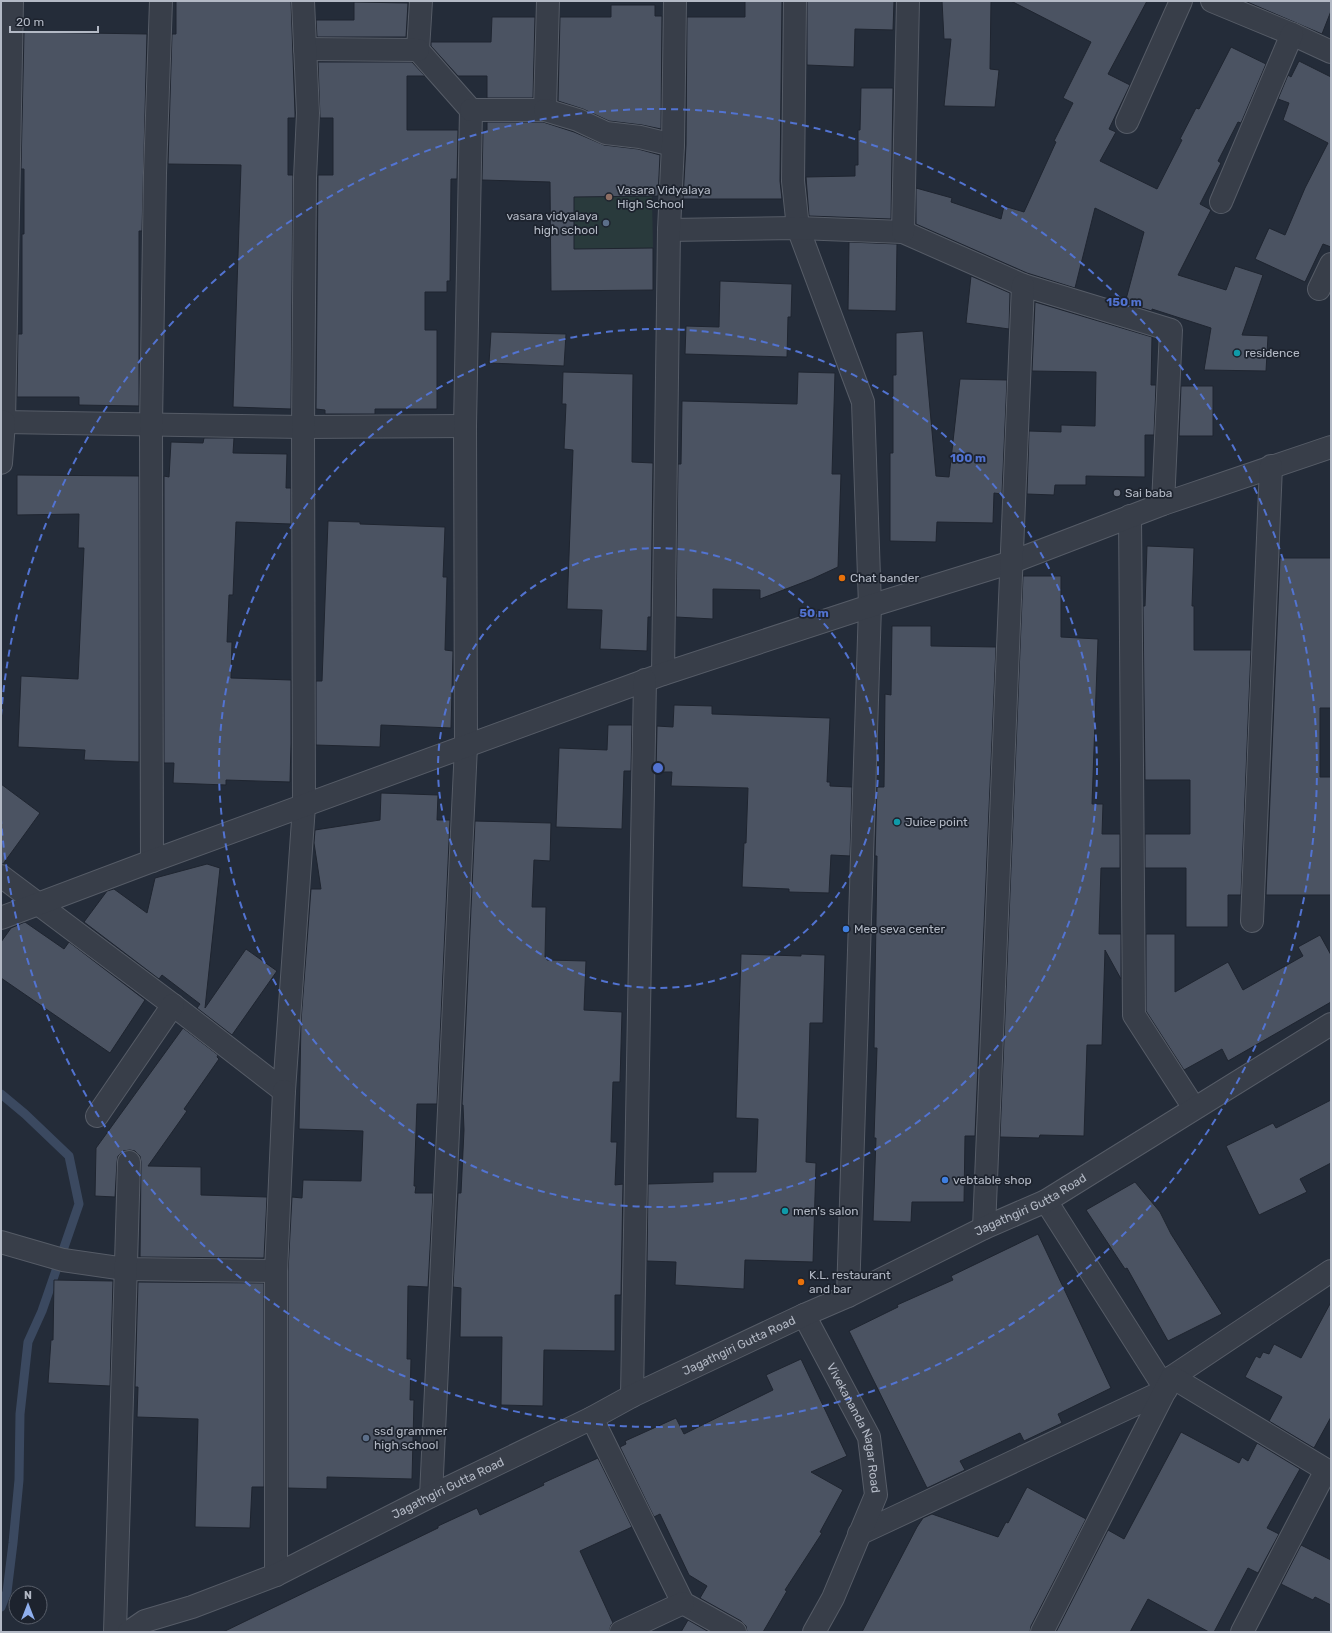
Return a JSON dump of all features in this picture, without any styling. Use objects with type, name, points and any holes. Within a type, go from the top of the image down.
[{"type":"street","points":[[1,463],[12,1]]},
{"type":"street","points":[[152,861],[150,424],[155,173],[161,1]]},
{"type":"street","points":[[276,1575],[276,1271],[284,1091],[304,806],[303,427],[308,113],[303,1]]},
{"type":"street","points":[[421,1],[418,50],[471,110],[465,426],[466,746],[431,1496]]},
{"type":"street","points":[[545,110],[548,1]]},
{"type":"street","points":[[632,1396],[654,677],[673,145],[675,1]]},
{"type":"street","points":[[795,1],[793,181],[798,228],[863,402],[870,606],[848,1296]]},
{"type":"street","points":[[903,232],[908,1]]},
{"type":"street","points":[[1127,122],[1181,1]]},
{"type":"street","points":[[1212,1],[1331,52]]},
{"type":"street","points":[[1220,202],[1292,34]]},
{"type":"street","points":[[305,49],[418,50]]},
{"type":"street","points":[[471,110],[545,110],[578,120],[606,133],[640,137],[673,145]]},
{"type":"street","points":[[669,230],[798,228],[903,232],[1023,285],[1171,330],[1163,504]]},
{"type":"street","points":[[1318,289],[1331,264]]},
{"type":"street","points":[[984,1228],[1023,285]]},
{"type":"street","points":[[2,422],[303,427],[465,426]]},
{"type":"street","points":[[1,918],[654,677],[870,606],[1012,562],[1163,504],[1271,466],[1331,447]]},
{"type":"street","points":[[1252,921],[1271,466]]},
{"type":"street","points":[[1130,516],[1134,1015],[1194,1108]]},
{"type":"street","points":[[1,876],[173,1005],[284,1091]]},
{"type":"street","points":[[97,1116],[173,1005]]},
{"type":"street","name":"Jagathgiri Gutta Road","points":[[129,1632],[145,1621],[192,1607],[276,1575],[431,1496],[592,1418],[632,1396],[804,1315],[848,1296],[984,1228],[1046,1201],[1331,1024]]},
{"type":"street","points":[[115,1632],[129,1162]]},
{"type":"street","points":[[1046,1201],[1169,1384],[1329,1468],[1242,1632]]},
{"type":"street","points":[[1,1242],[63,1260],[125,1269],[276,1271]]},
{"type":"street","points":[[859,1534],[1169,1384],[1331,1271]]},
{"type":"street","name":"Vivekananda Nagar Road","points":[[804,1315],[869,1438],[876,1495],[833,1598],[814,1632]]},
{"type":"street","points":[[1042,1632],[1169,1384]]},
{"type":"street","points":[[592,1418],[683,1603],[735,1632]]},
{"type":"street","points":[[621,1632],[683,1603]]},
{"type":"shaded area","points":[[652,196],[653,248],[574,249],[574,197]]},
{"type":"building","points":[[176,1],[291,1],[295,118],[288,118],[288,175],[293,175],[291,409],[233,407],[241,165],[168,164],[172,34],[176,34]]},
{"type":"building","points":[[745,1],[782,1],[780,181],[782,199],[683,199],[686,145],[687,17],[745,17]]},
{"type":"building","points":[[807,1],[894,1],[893,30],[855,29],[854,67],[807,65]]},
{"type":"building","points":[[942,1],[991,1],[990,69],[999,70],[995,107],[944,106],[951,39],[944,39]]},
{"type":"building","points":[[1011,1],[1147,1],[1108,74],[1130,85],[1109,129],[1116,132],[1100,161],[1157,189],[1182,140],[1180,139],[1196,108],[1199,109],[1231,47],[1266,64],[1241,123],[1238,122],[1218,161],[1221,163],[1200,204],[1211,210],[1178,275],[1226,290],[1235,266],[1263,275],[1242,335],[1268,336],[1266,371],[1204,370],[1211,328],[1152,309],[1152,311],[1125,303],[1144,232],[1095,208],[1075,288],[1027,273],[916,224],[916,188],[952,198],[951,202],[1001,219],[1004,206],[1024,212],[1056,142],[1054,141],[1073,103],[1063,98],[1091,42]]},
{"type":"building","points":[[1245,1],[1331,1],[1331,11],[1322,34]]},
{"type":"building","points":[[354,2],[408,3],[406,37],[317,37],[316,20],[354,20]]},
{"type":"building","points":[[611,5],[655,5],[655,16],[662,16],[661,129],[609,121],[583,109],[558,101],[560,17],[611,17]]},
{"type":"building","points":[[492,17],[535,17],[533,98],[487,98],[487,76],[458,76],[431,46],[431,42],[491,42]]},
{"type":"building","points":[[24,32],[147,34],[142,231],[139,231],[139,406],[79,405],[79,397],[17,397],[18,334],[22,334],[22,234],[24,234],[24,169],[21,169]]},
{"type":"building","points":[[1299,61],[1331,77],[1331,247],[1323,244],[1305,282],[1255,259],[1269,228],[1285,235],[1305,188],[1328,143],[1283,120],[1289,103],[1278,99],[1288,75],[1291,77]]},
{"type":"building","points":[[318,62],[412,62],[425,76],[407,76],[407,130],[458,130],[457,179],[451,179],[450,281],[447,281],[447,292],[425,292],[425,330],[437,330],[437,409],[375,409],[375,414],[325,414],[325,410],[316,409],[318,175],[333,175],[333,118],[320,118]]},
{"type":"building","points":[[861,88],[893,88],[891,219],[809,216],[806,177],[855,176],[855,165],[858,165],[858,130],[860,130]]},
{"type":"building","points":[[487,122],[543,122],[574,132],[604,145],[638,149],[660,155],[658,196],[574,197],[574,249],[653,248],[653,290],[551,291],[550,182],[482,180],[483,131],[487,131]]},
{"type":"building","points":[[849,242],[897,244],[896,311],[848,310]]},
{"type":"building","points":[[971,276],[1010,293],[1009,329],[966,323]]},
{"type":"building","points":[[720,281],[792,284],[791,317],[788,317],[787,357],[685,354],[686,326],[719,327]]},
{"type":"building","points":[[1035,302],[1152,337],[1151,385],[1156,385],[1154,435],[1145,435],[1145,477],[1086,476],[1086,485],[1055,485],[1054,495],[1027,494],[1029,431],[1061,432],[1061,425],[1095,426],[1096,372],[1032,371]]},
{"type":"building","points":[[923,331],[936,476],[949,477],[960,379],[1007,380],[1002,494],[994,493],[993,523],[937,522],[936,542],[890,541],[890,453],[893,453],[893,375],[896,375],[896,333]]},
{"type":"building","points":[[491,332],[566,334],[564,366],[489,363]]},
{"type":"building","points":[[563,372],[633,374],[632,462],[653,463],[651,617],[648,617],[647,651],[600,649],[602,610],[567,609],[573,450],[564,449],[566,404],[562,404]]},
{"type":"building","points":[[798,372],[835,373],[832,474],[841,474],[838,567],[812,579],[760,599],[760,590],[713,589],[713,619],[676,617],[678,464],[681,464],[682,401],[797,404]]},
{"type":"building","points":[[1181,386],[1213,386],[1213,436],[1179,436]]},
{"type":"building","points":[[204,438],[234,438],[233,453],[287,454],[286,488],[291,488],[291,524],[236,522],[233,595],[229,595],[227,642],[232,642],[231,678],[291,680],[290,782],[226,780],[226,785],[173,783],[174,763],[164,763],[164,476],[169,477],[171,442],[203,443]]},
{"type":"building","points":[[17,475],[139,476],[139,762],[84,760],[85,750],[18,747],[21,676],[78,679],[84,548],[78,548],[79,514],[17,515]]},
{"type":"building","points":[[328,521],[360,522],[360,524],[445,527],[443,577],[447,577],[445,650],[453,651],[451,728],[381,725],[380,747],[316,745],[316,681],[322,681]]},
{"type":"building","points":[[1147,546],[1194,548],[1192,606],[1194,606],[1194,650],[1251,650],[1241,895],[1228,895],[1228,927],[1186,927],[1186,868],[1145,868],[1145,834],[1190,834],[1190,780],[1145,780],[1143,606],[1145,606]]},
{"type":"building","points":[[1280,558],[1331,558],[1331,708],[1320,708],[1320,777],[1331,777],[1331,895],[1266,895]]},
{"type":"building","points":[[1023,576],[1061,576],[1061,637],[1098,639],[1092,804],[1103,804],[1102,834],[1120,834],[1120,868],[1101,868],[1099,934],[1121,934],[1121,979],[1105,950],[1102,1045],[1087,1045],[1084,1136],[1040,1135],[1039,1138],[1000,1137]]},
{"type":"building","points":[[892,626],[931,626],[931,646],[996,647],[975,1136],[965,1136],[964,1202],[912,1202],[911,1222],[873,1221],[877,1048],[874,1048],[877,856],[875,856],[877,787],[884,787],[885,694],[891,695]]},
{"type":"building","points":[[674,705],[712,706],[712,714],[830,718],[827,782],[830,782],[830,786],[852,787],[850,856],[831,855],[829,893],[789,892],[789,889],[742,887],[744,843],[746,843],[748,788],[671,786],[672,772],[656,772],[657,726],[673,727]]},
{"type":"building","points":[[608,725],[632,725],[631,771],[624,771],[622,829],[556,827],[559,748],[607,750]]},
{"type":"building","points":[[1,784],[40,813],[3,864],[1,864]]},
{"type":"building","points":[[381,793],[438,795],[437,820],[450,820],[437,1104],[417,1104],[415,1193],[433,1193],[428,1287],[408,1286],[407,1359],[411,1359],[410,1400],[414,1400],[412,1479],[327,1477],[327,1489],[288,1488],[288,1271],[292,1197],[302,1198],[303,1180],[361,1181],[363,1131],[299,1129],[301,1021],[311,889],[321,889],[314,843],[315,830],[380,820]]},
{"type":"building","points":[[475,821],[551,823],[550,861],[534,860],[532,907],[546,907],[545,957],[547,957],[547,960],[586,961],[584,1010],[622,1012],[620,1082],[613,1082],[611,1142],[617,1142],[615,1185],[623,1184],[621,1295],[615,1295],[615,1351],[544,1350],[543,1406],[501,1405],[502,1337],[460,1337],[461,1288],[453,1287],[458,1193],[461,1193],[464,1130],[462,1105]]},
{"type":"building","points":[[207,864],[220,868],[205,1008],[246,949],[277,971],[232,1035],[197,1008],[200,1004],[162,975],[159,979],[84,922],[107,891],[114,889],[147,913],[155,878]]},
{"type":"building","points":[[25,922],[64,949],[69,942],[145,1000],[110,1053],[1,978],[1,942],[11,928]]},
{"type":"building","points":[[1146,934],[1175,934],[1175,992],[1228,962],[1243,990],[1303,956],[1298,947],[1320,935],[1331,955],[1331,1002],[1228,1061],[1222,1049],[1184,1070],[1146,1011]]},
{"type":"building","points":[[741,954],[801,956],[801,954],[825,955],[823,1023],[810,1023],[806,1162],[816,1163],[813,1262],[745,1260],[744,1289],[675,1285],[676,1262],[647,1261],[648,1184],[713,1182],[713,1172],[756,1172],[758,1119],[736,1118]]},
{"type":"building","points":[[183,1028],[218,1055],[217,1057],[219,1059],[184,1109],[187,1111],[148,1166],[201,1167],[201,1195],[267,1197],[264,1258],[140,1257],[141,1162],[140,1156],[135,1151],[123,1151],[118,1156],[115,1197],[95,1196],[96,1148]]},
{"type":"building","points":[[1331,1100],[1331,1163],[1300,1179],[1307,1192],[1259,1215],[1226,1146],[1273,1123],[1276,1128]]},
{"type":"building","points":[[1135,1182],[1160,1212],[1171,1234],[1222,1314],[1168,1341],[1127,1268],[1125,1269],[1086,1210]]},
{"type":"building","points":[[1038,1234],[1111,1388],[1058,1414],[1062,1423],[1024,1441],[1020,1433],[960,1461],[965,1470],[927,1488],[849,1331],[898,1307],[897,1305],[953,1280],[951,1276]]},
{"type":"building","points":[[54,1280],[113,1281],[110,1386],[48,1383],[51,1340],[53,1340]]},
{"type":"building","points":[[138,1282],[264,1283],[264,1487],[252,1487],[250,1528],[195,1527],[198,1419],[137,1417],[138,1387],[135,1387]]},
{"type":"building","points":[[1331,1302],[1331,1417],[1314,1448],[1269,1421],[1282,1397],[1245,1377],[1256,1356],[1260,1358],[1263,1352],[1269,1354],[1274,1344],[1301,1358]]},
{"type":"building","points":[[801,1359],[847,1456],[811,1472],[843,1490],[820,1532],[822,1533],[785,1590],[787,1591],[763,1632],[747,1632],[746,1626],[741,1621],[700,1598],[707,1586],[689,1575],[660,1514],[654,1517],[620,1447],[626,1444],[625,1441],[676,1418],[684,1434],[773,1390],[766,1375]]},
{"type":"building","points":[[1181,1432],[1239,1463],[1242,1457],[1248,1461],[1257,1443],[1300,1469],[1267,1528],[1279,1534],[1258,1573],[1248,1568],[1214,1632],[1209,1632],[1148,1599],[1130,1632],[1056,1632],[1108,1530],[1124,1539]]},
{"type":"building","points":[[598,1458],[632,1527],[580,1551],[613,1623],[609,1632],[223,1632],[438,1528],[438,1526],[477,1508],[480,1515],[544,1485],[543,1483]]},
{"type":"building","points":[[1027,1487],[1086,1519],[1031,1626],[1030,1632],[862,1632],[923,1518],[932,1514],[998,1537],[1006,1522],[1008,1523]]},
{"type":"building","points":[[1301,1545],[1331,1560],[1331,1605],[1315,1597],[1313,1600],[1281,1584]]},
{"type":"building","points":[[688,1620],[709,1632],[681,1632]]},
{"type":"waterway","points":[[1,1094],[25,1114],[69,1156],[79,1204],[42,1311],[28,1342],[20,1414],[19,1480],[13,1543],[7,1592],[1,1607]]},
{"type":"place","name":"Vasara Vidyalaya High School","points":[[609,197]]},
{"type":"place","name":"vasara vidyalaya high school","points":[[606,223]]},
{"type":"place","name":"residence","points":[[1237,353]]},
{"type":"place","name":"Sai baba","points":[[1117,493]]},
{"type":"place","name":"Chat bander","points":[[842,578]]},
{"type":"place","name":"Juice point","points":[[897,822]]},
{"type":"place","name":"Mee seva center","points":[[846,929]]},
{"type":"place","name":"vebtable shop","points":[[945,1180]]},
{"type":"place","name":"men's salon","points":[[785,1211]]},
{"type":"place","name":"K.L. restaurant and bar","points":[[801,1282]]},
{"type":"place","name":"ssd grammer high school","points":[[366,1438]]}]
